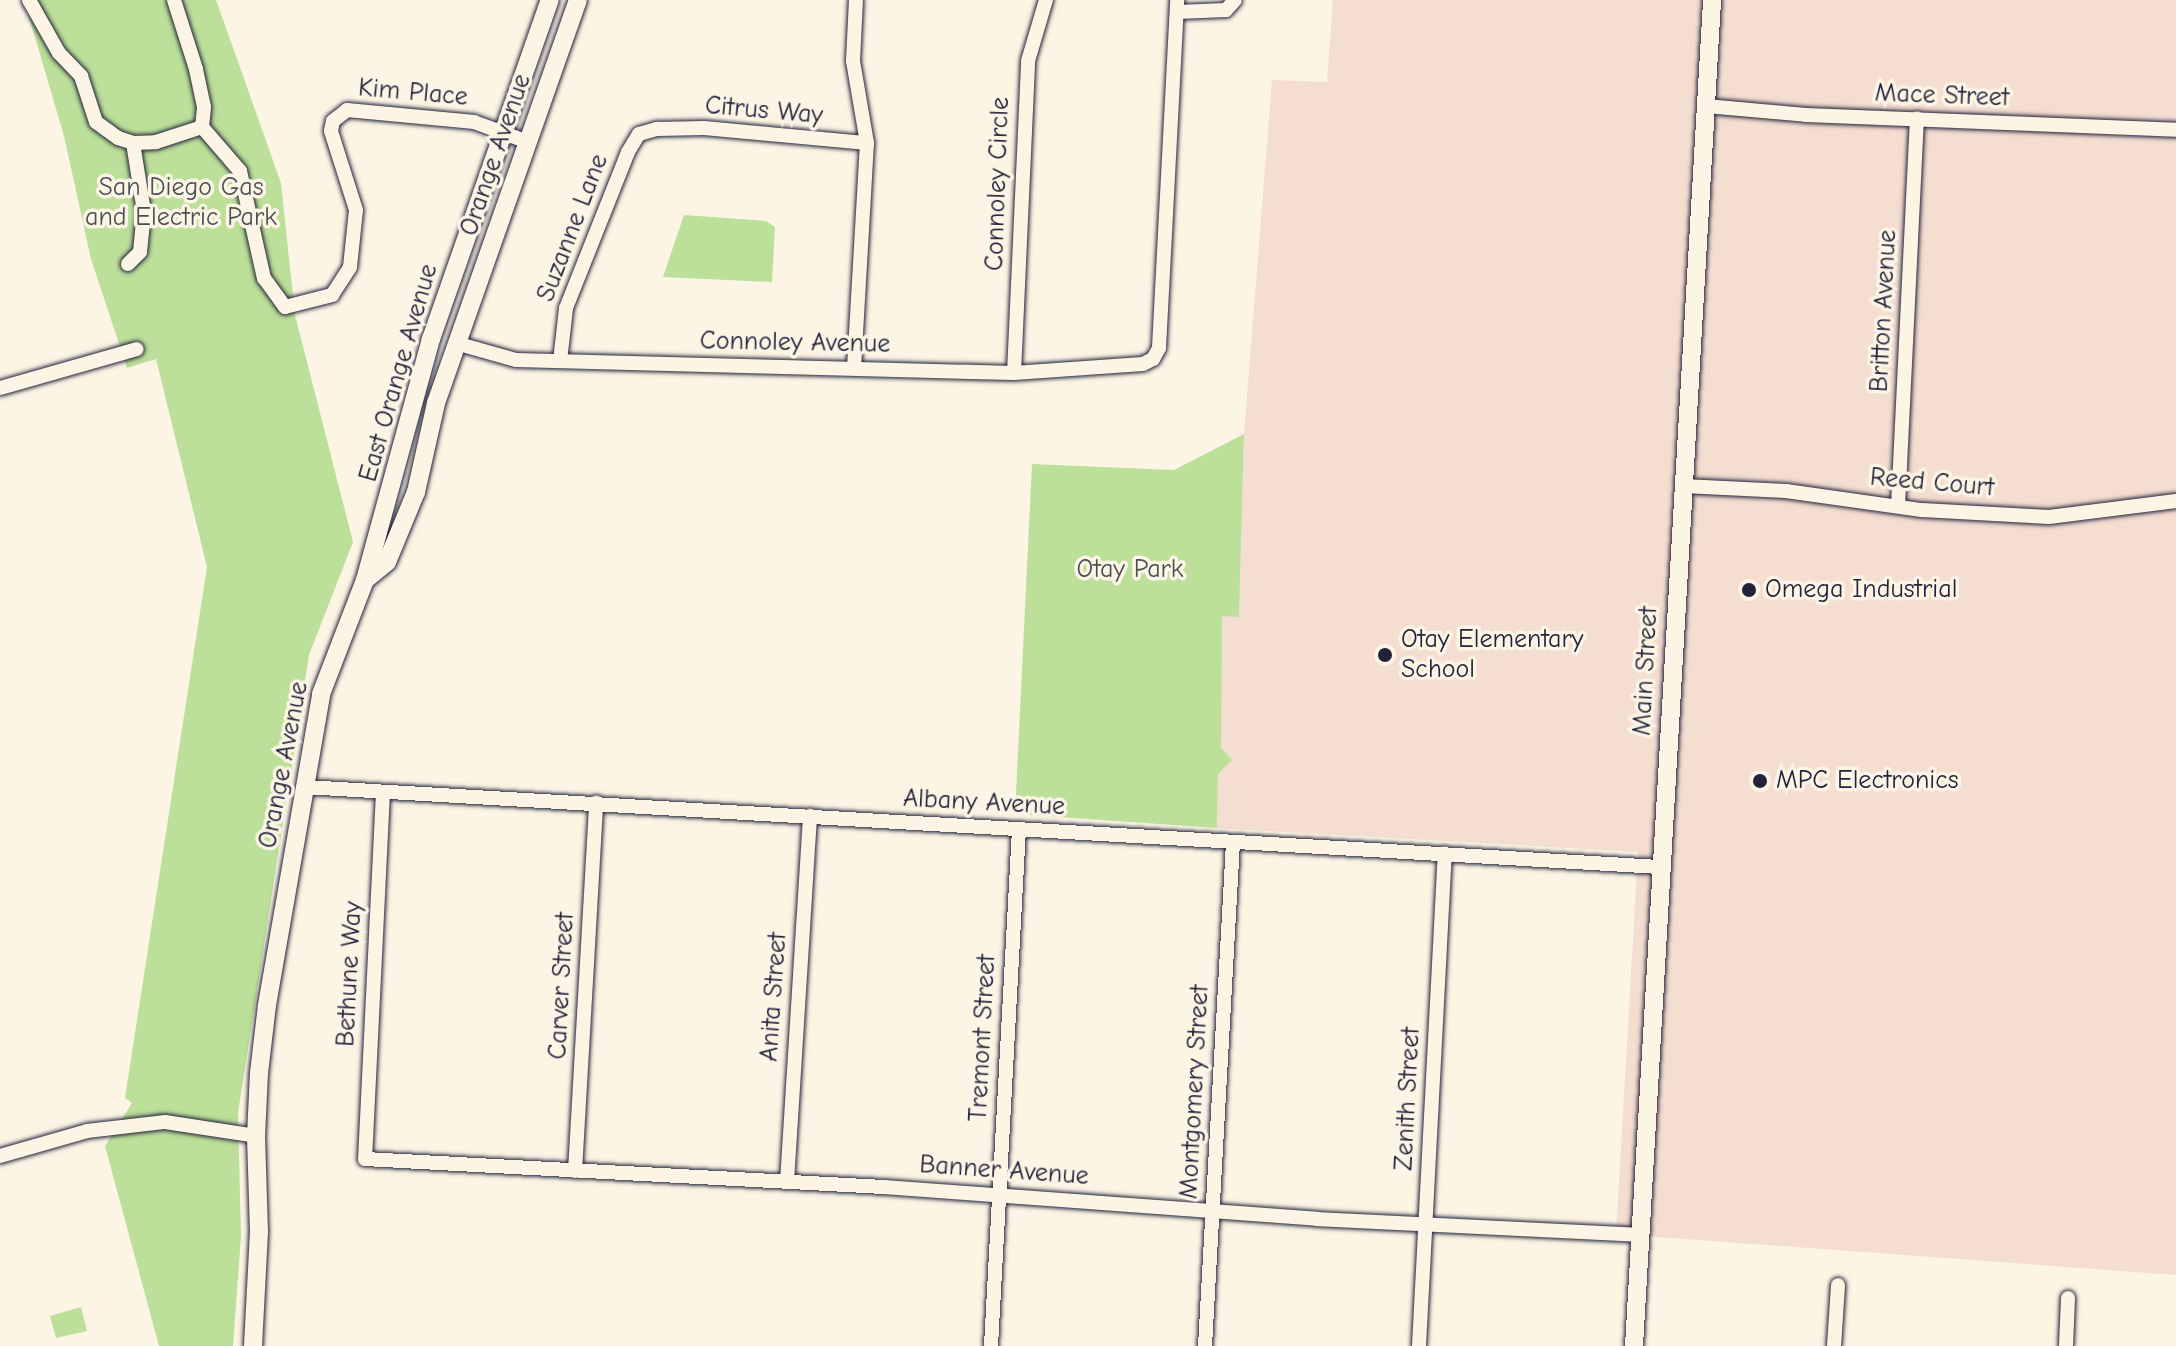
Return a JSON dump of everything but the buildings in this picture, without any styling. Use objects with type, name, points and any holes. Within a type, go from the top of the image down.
[{"type":"main road","name":"East Orange Avenue","points":[[365,580],[433,334],[550,0]]},
{"type":"main road","name":"Orange Avenue","points":[[253,1346],[259,1232],[256,1136],[267,1005],[321,694],[365,580],[387,562],[416,492],[436,403],[578,0]]},
{"type":"main road","name":"Main Street","points":[[1634,1346],[1712,0]]},
{"type":"main road","points":[[433,334],[459,344]]},
{"type":"street","points":[[29,0],[59,53],[81,76],[96,122],[118,138],[133,143],[156,142],[202,127],[204,107],[174,0]]},
{"type":"street","points":[[854,368],[867,143],[853,61],[856,0]]},
{"type":"street","name":"Connoley Circle","points":[[1014,373],[1028,61],[1046,0]]},
{"type":"street","points":[[1177,6],[1226,10],[1235,0]]},
{"type":"street","name":"Connoley Avenue","points":[[459,344],[516,360],[1014,373],[1132,366],[1153,359],[1159,348],[1177,6]]},
{"type":"street","name":"Mace Street","points":[[1706,106],[1806,115],[2176,130]]},
{"type":"street","name":"Kim Place","points":[[202,127],[240,171],[260,267],[271,290],[285,307],[332,295],[350,267],[356,210],[331,131],[333,121],[347,110],[474,122],[528,142]]},
{"type":"street","name":"Britton Avenue","points":[[1898,506],[1917,118]]},
{"type":"street","name":"Citrus Way","points":[[657,129],[704,128],[867,143]]},
{"type":"street","name":"Suzanne Lane","points":[[560,361],[566,308],[628,152],[639,134],[657,129]]},
{"type":"street","points":[[128,264],[140,252],[144,212],[133,143]]},
{"type":"street","points":[[0,388],[137,349]]},
{"type":"street","name":"Reed Court","points":[[1683,486],[1786,491],[1898,506],[2049,517],[2176,501]]},
{"type":"street","name":"Albany Avenue","points":[[305,787],[1661,867]]},
{"type":"street","name":"Bethune Way","points":[[365,1159],[383,792]]},
{"type":"street","name":"Carver Street","points":[[575,1171],[596,803]]},
{"type":"street","name":"Anita Street","points":[[787,1182],[810,816]]},
{"type":"street","name":"Tremont Street","points":[[991,1346],[1019,829]]},
{"type":"street","name":"Montgomery Street","points":[[1205,1346],[1233,842]]},
{"type":"street","name":"Zenith Street","points":[[1419,1346],[1445,854]]},
{"type":"street","points":[[0,1156],[87,1131],[165,1122],[256,1136]]},
{"type":"street","name":"Banner Avenue","points":[[365,1159],[787,1182],[1212,1212],[1641,1235]]},
{"type":"street","points":[[1834,1346],[1838,1285]]},
{"type":"street","points":[[2066,1346],[2068,1298]]},
{"type":"shaded area","points":[[1333,0],[2176,0],[2176,1275],[1616,1234],[1638,852],[1217,828],[1222,616],[1239,616],[1244,434],[1272,80],[1327,82]]},
{"type":"green space","name":"San Diego Gas and Electric Park","points":[[24,0],[216,0],[281,183],[295,315],[353,542],[309,655],[238,1113],[241,1236],[233,1346],[159,1346],[105,1146],[132,1103],[125,1098],[207,567],[156,359],[127,368],[91,259],[64,136]]},
{"type":"green space","points":[[684,215],[766,221],[775,227],[772,282],[663,277]]},
{"type":"green space","name":"Otay Park","points":[[1244,434],[1239,617],[1222,616],[1221,748],[1232,760],[1218,774],[1217,828],[1015,814],[1032,464],[1174,470]]},
{"type":"green space","points":[[81,1307],[87,1331],[56,1338],[50,1316]]},
{"type":"place","name":"Omega Industrial","points":[[1749,590]]},
{"type":"place","name":"Otay Elementary School","points":[[1385,655]]},
{"type":"place","name":"MPC Electronics","points":[[1760,781]]}]
